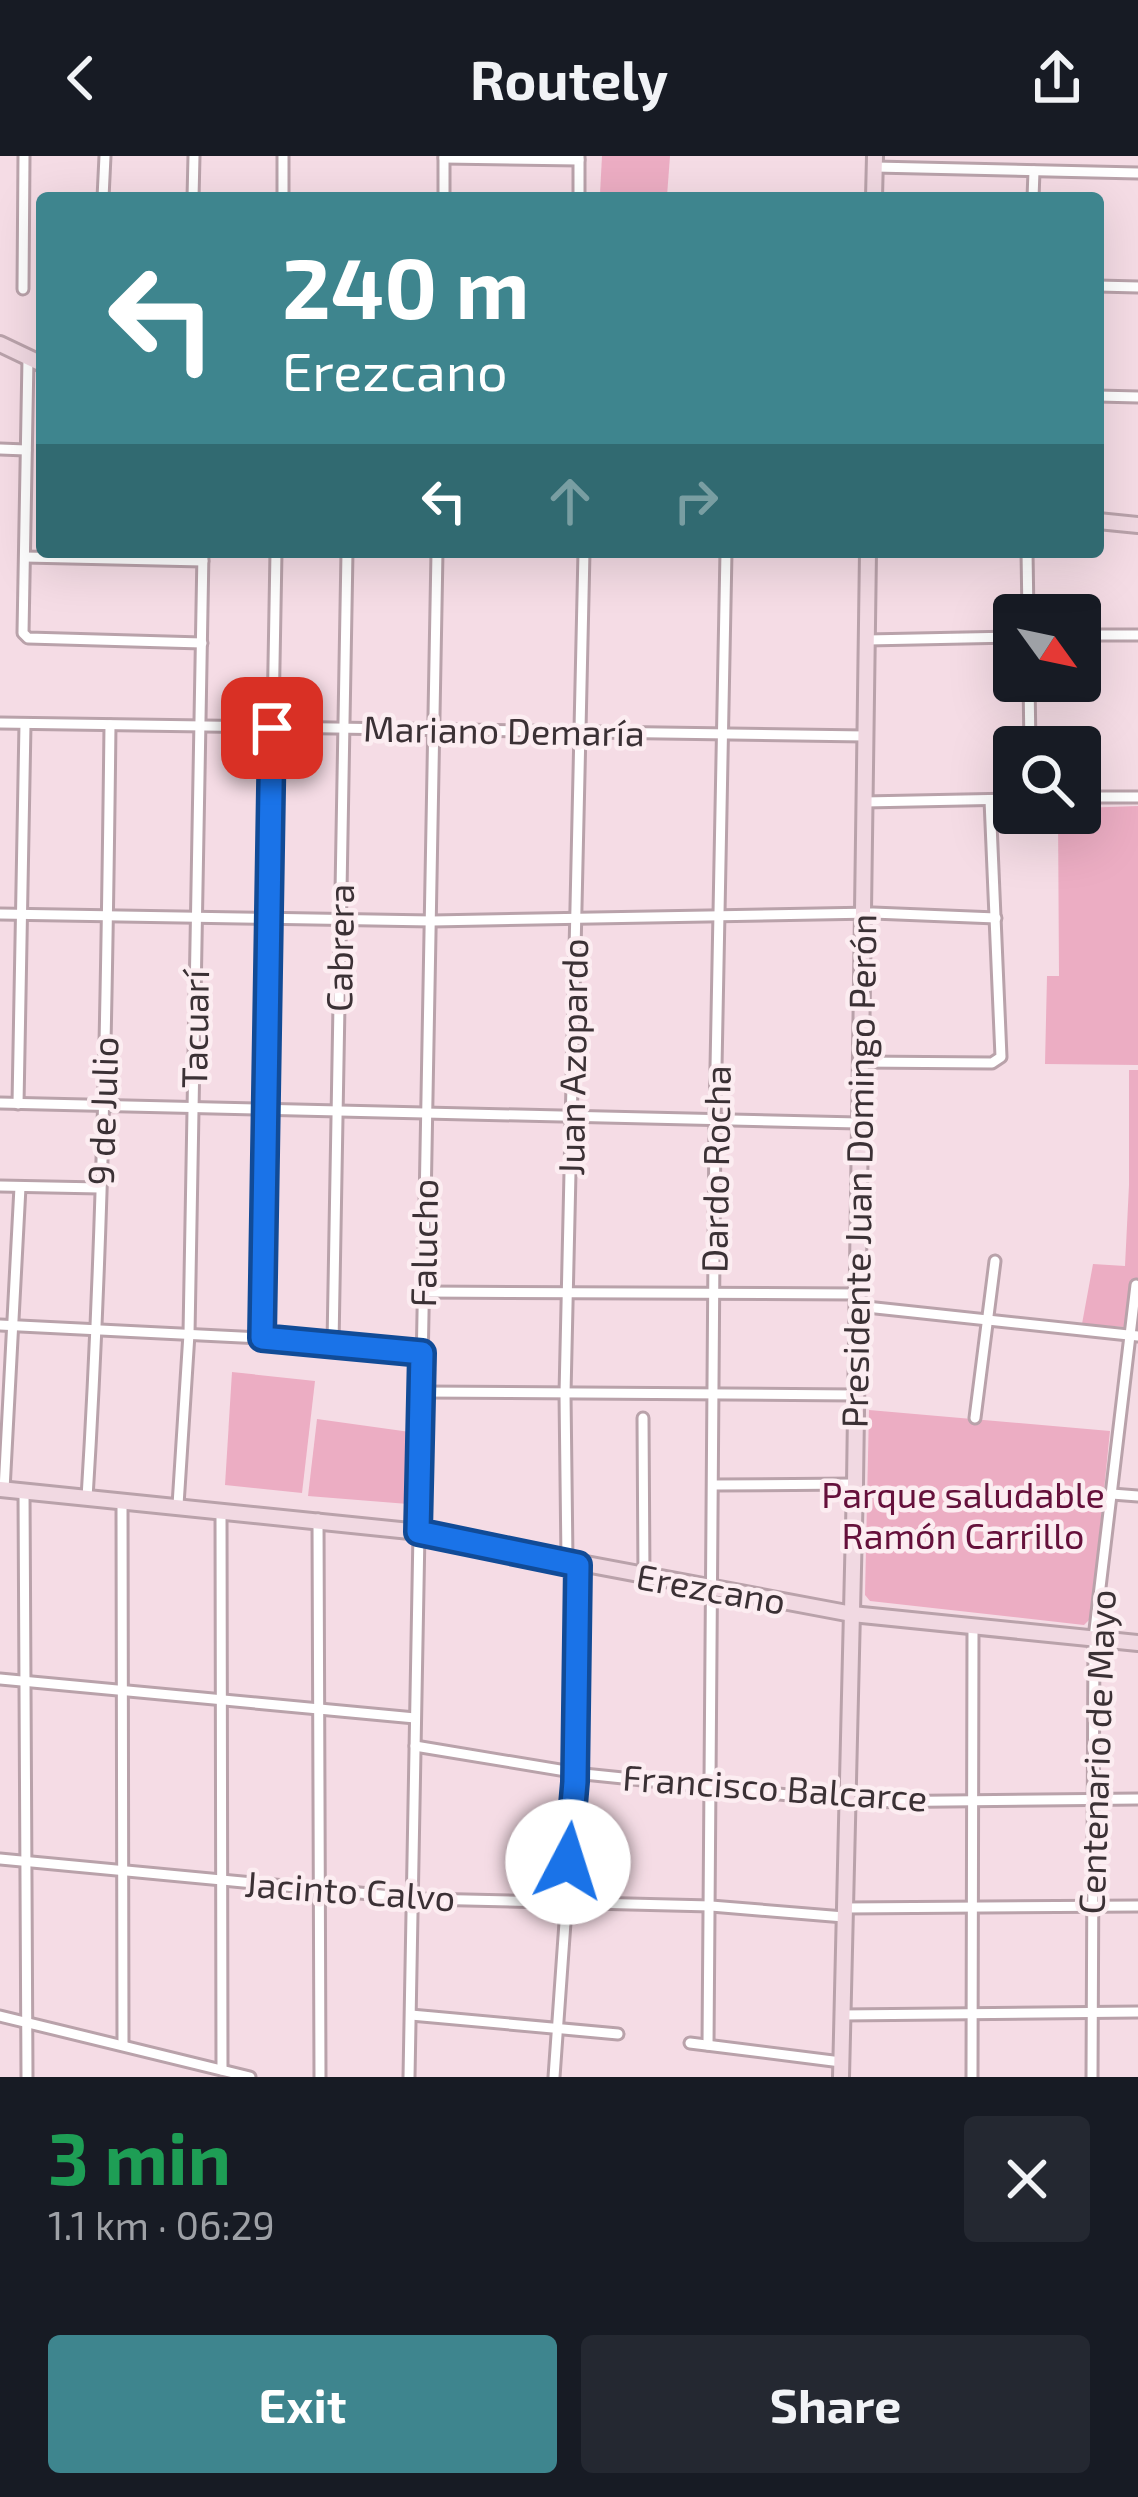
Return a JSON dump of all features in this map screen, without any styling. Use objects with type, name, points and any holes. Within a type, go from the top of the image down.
[{"type":"street","points":[[23,289],[24,156]]},
{"type":"street","points":[[103,192],[105,156]]},
{"type":"street","points":[[194,156],[194,192]]},
{"type":"street","points":[[283,156],[283,192]]},
{"type":"street","points":[[444,192],[444,157],[579,158],[580,192]]},
{"type":"street","points":[[874,192],[875,162],[1138,172]]},
{"type":"street","points":[[1033,192],[1034,171]]},
{"type":"street","points":[[25,247],[36,247]]},
{"type":"street","points":[[1104,286],[1138,286]]},
{"type":"street","points":[[0,344],[35,361],[26,450],[23,633],[28,638],[202,643]]},
{"type":"street","points":[[1104,396],[1138,397]]},
{"type":"street","points":[[0,449],[26,450]]},
{"type":"street","points":[[26,474],[36,474]]},
{"type":"street","points":[[1104,521],[1138,524]]},
{"type":"street","points":[[25,557],[36,557]]},
{"type":"street","name":"Tacuarí","points":[[178,1505],[189,1334],[203,558]]},
{"type":"street","points":[[262,1338],[276,558]]},
{"type":"street","name":"Cabrera","points":[[333,1344],[347,558]]},
{"type":"street","name":"Falucho","points":[[409,2077],[437,558]]},
{"type":"street","name":"Juan Azopardo","points":[[554,2077],[574,1771],[566,1394],[584,558]]},
{"type":"street","name":"Dardo Rocha","points":[[708,2045],[726,558]]},
{"type":"street","name":"Presidente Juan Domingo Perón","points":[[841,2069],[868,558]]},
{"type":"street","points":[[1027,558],[1028,594]]},
{"type":"street","points":[[1101,635],[1138,634]]},
{"type":"street","points":[[867,640],[993,637]]},
{"type":"street","name":"Mariano Demaría","points":[[0,723],[865,736]]},
{"type":"street","points":[[18,1103],[26,724]]},
{"type":"street","name":"9 de Julio","points":[[87,1498],[105,1106],[110,725]]},
{"type":"street","points":[[1101,797],[1138,797]]},
{"type":"street","points":[[859,1062],[999,1061],[991,800],[864,802]]},
{"type":"street","points":[[0,914],[432,922],[862,914],[996,918]]},
{"type":"street","points":[[0,1103],[858,1123]]},
{"type":"street","points":[[0,1186],[100,1188]]},
{"type":"street","points":[[2,1489],[6,1325],[20,1187]]},
{"type":"street","points":[[975,1418],[995,1261]]},
{"type":"street","name":"Centenario de Mayo","points":[[1092,2077],[1094,1638],[1134,1336],[1136,1285]]},
{"type":"street","points":[[423,1292],[715,1292],[857,1300],[988,1321],[1134,1336]]},
{"type":"street","points":[[6,1325],[262,1338],[422,1353]]},
{"type":"street","points":[[423,1392],[855,1395]]},
{"type":"street","points":[[643,1418],[644,1577]]},
{"type":"street","points":[[715,1485],[854,1484]]},
{"type":"street","name":"Erezcano","points":[[2,1489],[418,1532],[852,1614],[1138,1643]]},
{"type":"street","points":[[24,1492],[27,2077]]},
{"type":"street","points":[[1112,1494],[1138,1496]]},
{"type":"street","points":[[122,1502],[123,2044]]},
{"type":"street","points":[[221,1510],[221,2070]]},
{"type":"street","points":[[318,1519],[320,2077]]},
{"type":"street","points":[[972,2077],[973,1627]]},
{"type":"street","points":[[0,1679],[415,1718]]},
{"type":"street","name":"Francisco Balcarce","points":[[415,1746],[574,1771],[847,1801],[1138,1798]]},
{"type":"street","name":"Jacinto Calvo","points":[[0,1859],[413,1898],[844,1913],[1138,1906]]},
{"type":"street","points":[[842,2014],[1138,2012]]},
{"type":"street","points":[[411,2015],[618,2035]]},
{"type":"street","points":[[0,2016],[250,2077]]},
{"type":"street","points":[[690,2043],[841,2069]]},
{"type":"green space","points":[[602,156],[670,156],[667,192],[600,192]]},
{"type":"green space","points":[[1138,806],[1138,1065],[1045,1064],[1047,976],[1059,976],[1058,834],[1101,834],[1101,807]]},
{"type":"green space","points":[[1129,1070],[1138,1070],[1138,1279],[1131,1279],[1124,1327],[1082,1324],[1093,1264],[1125,1266]]},
{"type":"green space","points":[[232,1372],[315,1381],[302,1493],[225,1485]]},
{"type":"green space","name":"Parque saludable Ramón Carrillo","points":[[869,1410],[1110,1431],[1091,1618],[1084,1625],[870,1601],[865,1595]]},
{"type":"green space","points":[[317,1419],[410,1432],[408,1504],[308,1496]]},
{"type":"route","points":[[272,728],[262,1338],[422,1353],[418,1532],[578,1565],[575,1782],[568,1862]]}]
